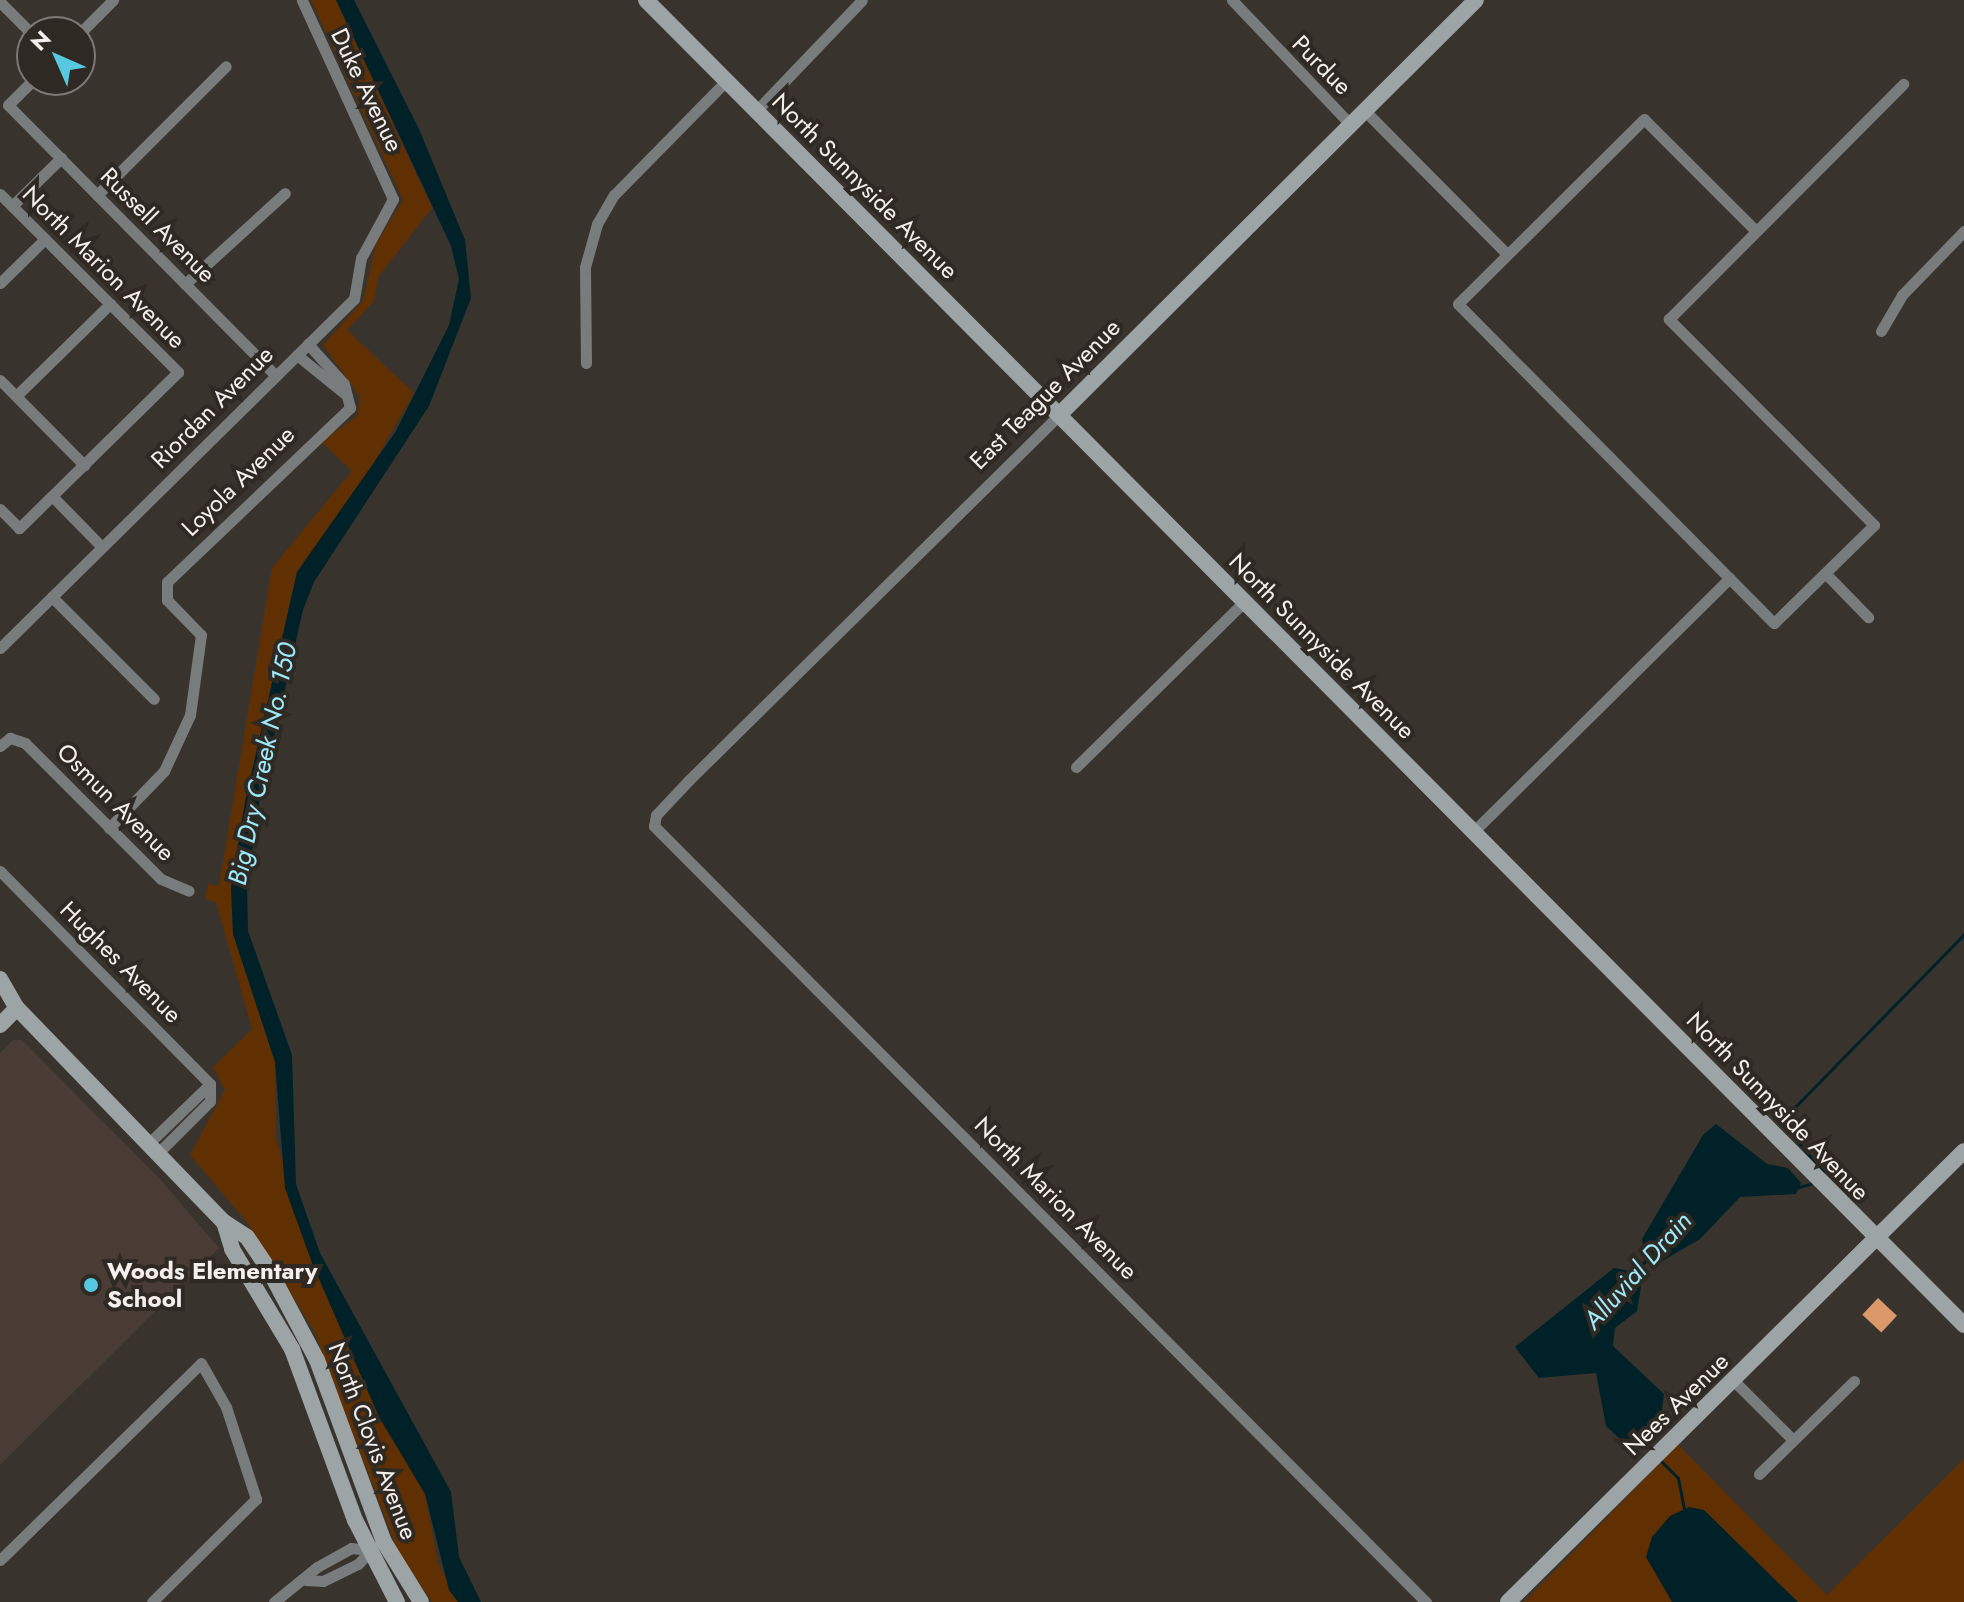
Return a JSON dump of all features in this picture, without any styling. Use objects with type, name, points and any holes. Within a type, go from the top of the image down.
[{"type":"main road","name":"North Sunnyside Avenue","points":[[646,0],[1964,1325]]},
{"type":"main road","name":"East Teague Avenue","points":[[1059,415],[1476,0]]},
{"type":"main road","name":"North Clovis Avenue","points":[[0,979],[17,1008],[155,1147],[224,1222],[232,1249],[305,1378],[397,1602]]},
{"type":"main road","name":"North Clovis Avenue","points":[[0,1002],[17,1008]]},
{"type":"main road","points":[[0,1025],[17,1008]]},
{"type":"main road","name":"Nees Avenue","points":[[1508,1602],[1964,1151]]},
{"type":"main road","name":"North Clovis Avenue","points":[[376,1546],[421,1602]]},
{"type":"street","points":[[96,17],[113,0]]},
{"type":"street","name":"Duke Avenue","points":[[302,0],[393,199],[361,258],[354,299]]},
{"type":"street","points":[[756,111],[862,0]]},
{"type":"street","name":"Purdue","points":[[1232,0],[1350,124]]},
{"type":"street","points":[[0,2],[16,18]]},
{"type":"street","points":[[97,195],[226,66]]},
{"type":"street","points":[[586,363],[585,267],[597,224],[614,195],[726,81]]},
{"type":"street","points":[[1756,231],[1644,119],[1458,304],[1774,623],[1874,525],[1669,319],[1903,84]]},
{"type":"street","name":"Russell Avenue","points":[[17,96],[8,105],[276,376]]},
{"type":"street","points":[[1364,110],[1507,254]]},
{"type":"street","points":[[12,206],[61,158]]},
{"type":"street","points":[[185,284],[285,193]]},
{"type":"street","name":"North Marion Avenue","points":[[0,194],[178,372],[84,465]]},
{"type":"street","points":[[1881,331],[1902,295],[1964,231]]},
{"type":"street","points":[[0,283],[45,239]]},
{"type":"street","name":"Riordan Avenue","points":[[0,648],[354,299]]},
{"type":"street","points":[[16,396],[110,304]]},
{"type":"street","points":[[308,344],[327,376]]},
{"type":"street","points":[[297,355],[327,376]]},
{"type":"street","name":"Loyola Avenue","points":[[109,828],[153,784],[181,742],[201,635],[163,591],[292,457],[350,408],[345,394],[327,376]]},
{"type":"street","points":[[0,380],[84,465],[19,528],[0,509]]},
{"type":"street","name":"East Teague Avenue","points":[[654,826],[689,780],[1059,415]]},
{"type":"street","points":[[52,496],[102,547]]},
{"type":"street","points":[[1825,573],[1868,617]]},
{"type":"street","points":[[1473,832],[1730,578]]},
{"type":"street","points":[[52,597],[154,699]]},
{"type":"street","points":[[1076,767],[1244,602]]},
{"type":"street","name":"Osmun Avenue","points":[[0,746],[15,738],[161,879],[189,891]]},
{"type":"street","name":"North Marion Avenue","points":[[654,826],[1426,1602]]},
{"type":"street","name":"Hughes Avenue","points":[[0,871],[210,1084],[210,1101],[155,1147]]},
{"type":"street","points":[[0,1560],[201,1363],[226,1407],[256,1499],[152,1602]]},
{"type":"street","points":[[1734,1381],[1793,1440]]},
{"type":"street","points":[[1759,1474],[1854,1381]]},
{"type":"street","points":[[274,1602],[351,1548],[376,1546]]},
{"type":"shaded area","points":[[311,0],[336,0],[432,208],[379,276],[374,301],[347,330],[414,393],[364,480],[297,572],[245,802],[231,888],[233,934],[275,1062],[276,1139],[312,1263],[339,1314],[353,1360],[425,1494],[438,1563],[458,1602],[432,1602],[399,1554],[313,1329],[247,1222],[190,1155],[225,1090],[213,1067],[252,1029],[216,902],[205,899],[208,884],[219,886],[272,568],[352,471],[321,442],[357,416],[360,397],[323,345],[363,301],[376,244],[403,200]]},
{"type":"shaded area","name":"Woods Elementary School","points":[[13,1040],[22,1040],[161,1180],[219,1248],[0,1465],[0,1053]]},
{"type":"shaded area","points":[[1678,1445],[1827,1595],[1964,1459],[1964,1602],[1524,1602]]},
{"type":"water","name":"Big Dry Creek No. 150","points":[[336,0],[354,0],[419,129],[465,240],[471,298],[429,406],[314,582],[303,610],[259,804],[247,886],[248,931],[292,1055],[296,1184],[320,1253],[451,1492],[459,1557],[481,1602],[458,1602],[449,1590],[425,1494],[379,1417],[312,1263],[285,1188],[275,1062],[233,934],[231,888],[245,802],[297,572],[396,431],[449,325],[459,279],[451,246]]},
{"type":"water","points":[[1716,1124],[1767,1164],[1788,1168],[1801,1183],[1796,1194],[1740,1197],[1700,1239],[1659,1263],[1645,1261],[1642,1239],[1703,1135]]},
{"type":"water","points":[[1614,1268],[1636,1272],[1641,1287],[1637,1311],[1615,1328],[1613,1346],[1664,1394],[1660,1424],[1643,1441],[1619,1438],[1606,1426],[1596,1373],[1539,1378],[1515,1347]]},
{"type":"water","points":[[1689,1507],[1704,1510],[1798,1602],[1672,1602],[1646,1557],[1652,1537],[1670,1516]]},
{"type":"building","points":[[1878,1298],[1897,1316],[1881,1333],[1862,1315]]},
{"type":"waterway","name":"Alluvial Drain","points":[[1823,1172],[1790,1132],[1789,1113],[1964,934]]},
{"type":"waterway","name":"Alluvial Drain","points":[[1795,1188],[1810,1184]]},
{"type":"waterway","name":"Alluvial Drain","points":[[1633,1274],[1647,1259]]},
{"type":"waterway","name":"Alluvial Drain","points":[[1642,1441],[1648,1448]]},
{"type":"waterway","name":"Alluvial Drain","points":[[1661,1461],[1678,1478],[1684,1510]]},
{"type":"place","name":"Woods Elementary School","points":[[91,1285]]}]
